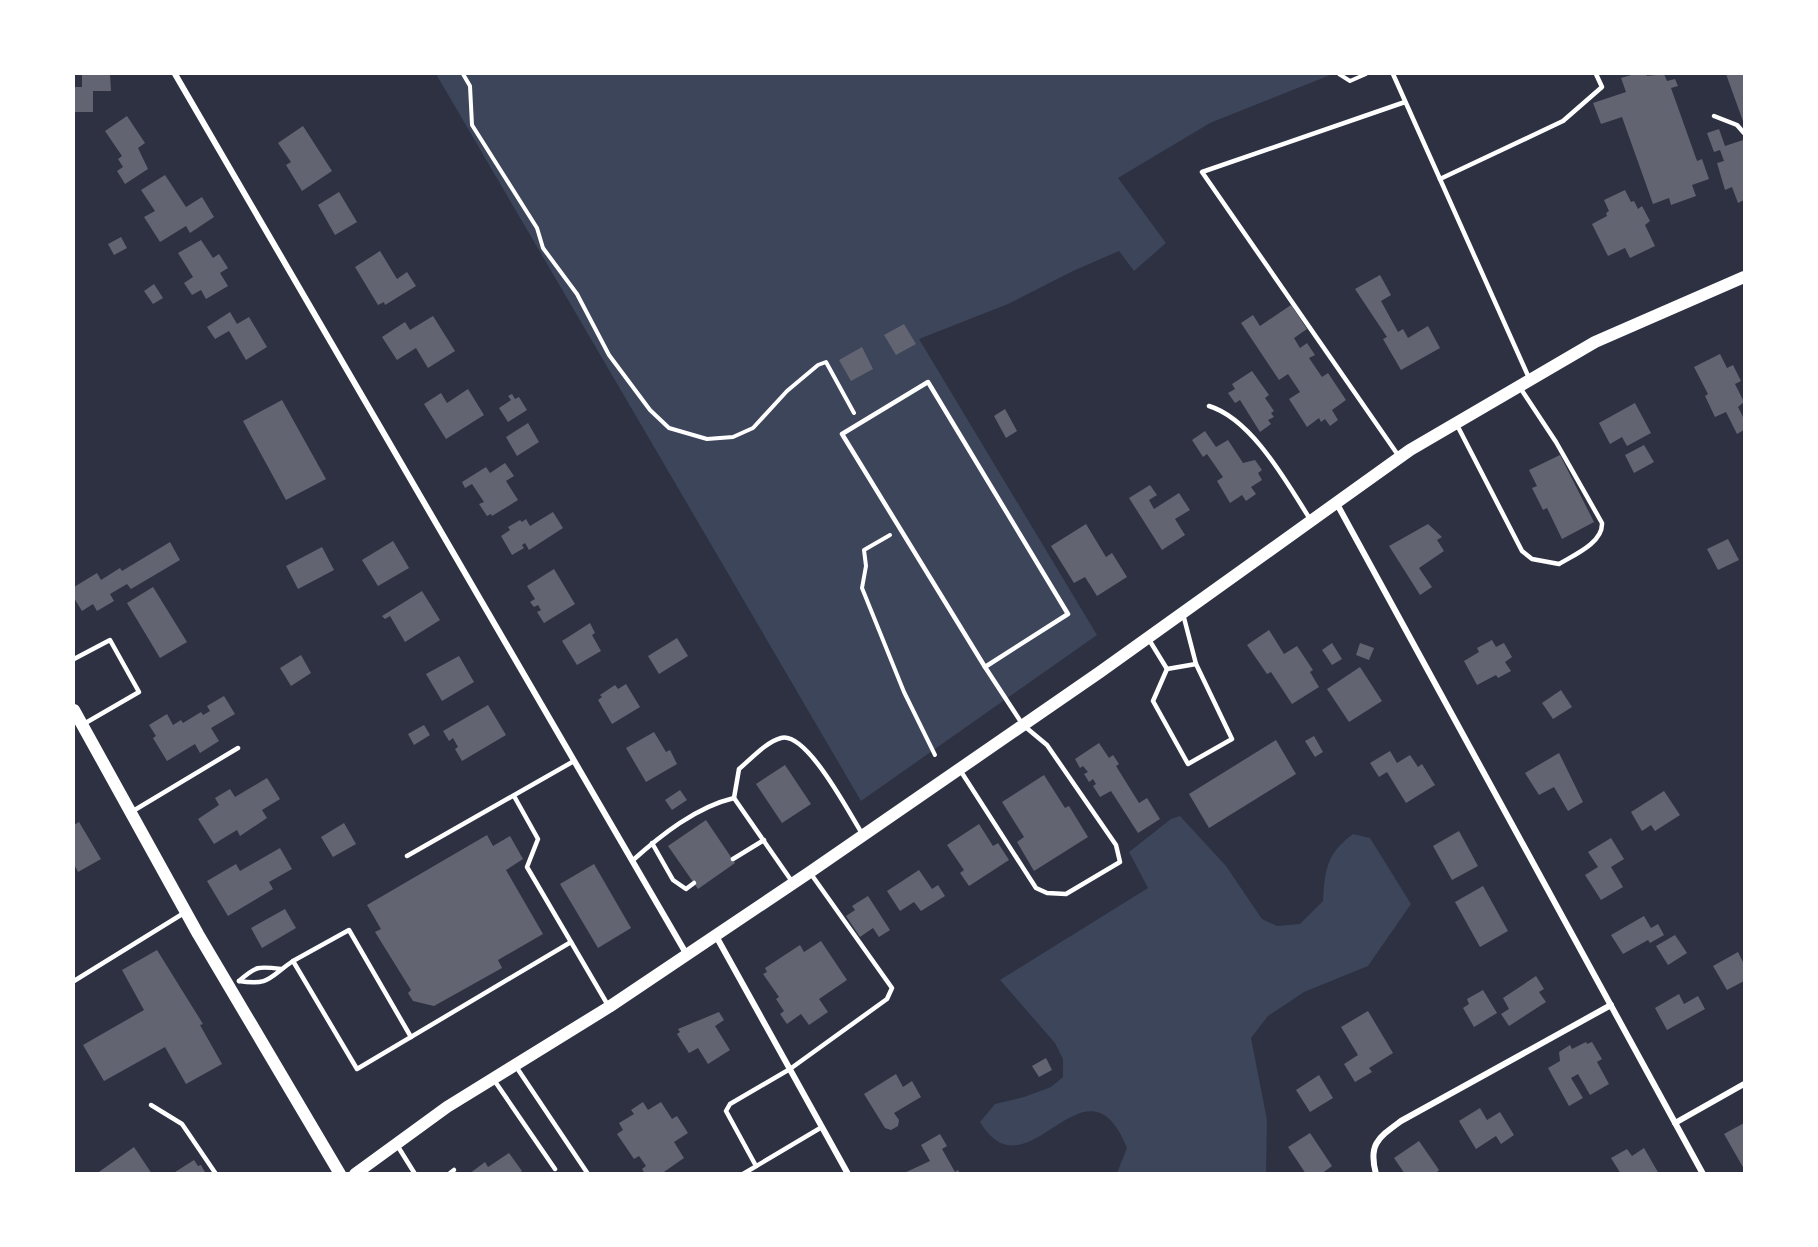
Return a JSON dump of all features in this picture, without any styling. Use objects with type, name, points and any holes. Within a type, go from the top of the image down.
[{"type":"main road","points":[[356,1173],[395,1143],[609,1007],[810,872],[1148,638],[1400,458],[1456,422],[1595,342],[1744,277]]},
{"type":"main road","points":[[74,710],[186,912],[234,984],[340,1173]]},
{"type":"street","points":[[175,74],[687,955]]},
{"type":"street","points":[[1337,504],[1703,1173]]},
{"type":"street","points":[[716,936],[848,1173]]},
{"type":"street","points":[[1376,1173],[1371,1152],[1379,1137],[1401,1121],[1611,1005]]},
{"type":"street","points":[[1675,1123],[1744,1084]]},
{"type":"lane","points":[[1393,74],[1440,179],[1524,382],[1602,523],[1602,531],[1597,540],[1559,564],[1532,559],[1522,551],[1456,422]]},
{"type":"lane","points":[[1440,179],[1563,121],[1602,87],[1596,74]]},
{"type":"lane","points":[[1400,458],[1202,172],[1405,102]]},
{"type":"lane","points":[[1714,116],[1737,125],[1744,133]]},
{"type":"lane","points":[[959,769],[1036,888],[1047,893],[1066,894],[1113,868],[1120,861],[1116,845],[1047,745],[1023,725],[985,667],[842,434],[928,382],[1068,614],[985,667]]},
{"type":"lane","points":[[1209,406],[1222,410],[1252,436],[1312,522]]},
{"type":"lane","points":[[1167,669],[1152,701],[1188,764],[1232,739],[1196,664],[1182,613]]},
{"type":"lane","points":[[1148,638],[1167,669]]},
{"type":"lane","points":[[74,659],[110,640],[139,692],[82,725]]},
{"type":"lane","points":[[1167,669],[1196,664]]},
{"type":"lane","points":[[793,883],[734,798],[739,769],[780,738],[789,738],[808,750],[863,835]]},
{"type":"lane","points":[[130,813],[238,748]]},
{"type":"lane","points":[[407,856],[574,761]]},
{"type":"lane","points":[[514,796],[538,839],[527,867],[609,1007]]},
{"type":"lane","points":[[632,861],[652,843],[681,824],[718,803],[734,798]]},
{"type":"lane","points":[[733,859],[764,840]]},
{"type":"lane","points":[[652,843],[678,885],[686,889],[694,883]]},
{"type":"lane","points":[[756,1166],[726,1110],[730,1104],[790,1069],[886,999],[892,988],[810,872]]},
{"type":"lane","points":[[74,981],[186,912]]},
{"type":"lane","points":[[234,984],[266,982],[293,961],[349,930],[411,1037]]},
{"type":"lane","points":[[293,961],[357,1069],[571,942]]},
{"type":"lane","points":[[234,984],[253,968],[261,966],[281,969]]},
{"type":"lane","points":[[516,1065],[588,1173]]},
{"type":"lane","points":[[493,1079],[555,1169]]},
{"type":"lane","points":[[151,1105],[182,1124],[216,1173]]},
{"type":"lane","points":[[743,1173],[822,1126]]},
{"type":"lane","points":[[395,1143],[415,1173]]},
{"type":"lane","points":[[449,1173],[454,1170]]},
{"type":"path","points":[[463,74],[470,86],[472,125],[537,228],[543,248],[577,294],[609,355],[650,410],[669,428],[707,439],[734,437],[753,428],[787,392],[818,365],[826,362],[860,422]]},
{"type":"path","points":[[1339,74],[1350,81],[1366,74]]},
{"type":"path","points":[[901,529],[864,550],[866,566],[862,588],[904,692],[935,755]]},
{"type":"shaded area","points":[[436,74],[1333,74],[1210,123],[1118,178],[1166,243],[1134,271],[1119,251],[1008,304],[919,339],[1097,635],[861,801]]},
{"type":"shaded area","points":[[1180,816],[1226,866],[1262,919],[1277,926],[1300,924],[1323,901],[1326,871],[1332,856],[1353,834],[1370,838],[1411,904],[1368,966],[1304,992],[1268,1016],[1251,1038],[1267,1120],[1266,1173],[1117,1173],[1127,1148],[1111,1120],[1093,1111],[1075,1115],[1037,1138],[1017,1145],[998,1142],[980,1122],[995,1104],[1051,1087],[1063,1077],[1063,1059],[1055,1043],[1000,980],[1148,888],[1129,852],[1171,819]]},
{"type":"building","points":[[82,74],[110,74],[111,91],[93,91],[93,112],[74,112],[74,87],[82,87]]},
{"type":"building","points":[[1646,74],[1647,76],[1664,74],[1667,81],[1675,79],[1678,86],[1671,88],[1697,161],[1702,159],[1709,179],[1692,185],[1696,196],[1671,205],[1669,198],[1653,204],[1622,117],[1601,124],[1593,103],[1626,92],[1621,78]]},
{"type":"building","points":[[1726,74],[1744,74],[1744,124]]},
{"type":"building","points":[[127,116],[145,143],[138,148],[148,169],[125,184],[117,171],[123,167],[118,159],[122,156],[105,131]]},
{"type":"building","points":[[303,126],[332,171],[302,191],[286,165],[291,162],[278,143]]},
{"type":"building","points":[[1719,129],[1725,146],[1743,140],[1744,200],[1738,203],[1732,187],[1725,190],[1717,163],[1724,161],[1720,150],[1714,152],[1707,133]]},
{"type":"building","points":[[165,175],[186,207],[202,197],[214,217],[190,233],[186,226],[160,242],[144,217],[155,211],[141,190]]},
{"type":"building","points":[[1625,190],[1631,202],[1634,201],[1638,209],[1642,206],[1650,221],[1645,225],[1655,246],[1630,258],[1625,248],[1608,256],[1592,224],[1607,216],[1606,213],[1609,211],[1604,200]]},
{"type":"building","points":[[339,192],[357,222],[335,235],[318,205]]},
{"type":"building","points":[[121,237],[127,248],[114,255],[108,244]]},
{"type":"building","points":[[201,240],[213,258],[219,254],[228,268],[220,273],[228,286],[206,299],[201,290],[192,295],[184,283],[193,277],[178,253]]},
{"type":"building","points":[[380,251],[397,279],[407,272],[416,286],[385,305],[384,302],[378,305],[355,267]]},
{"type":"building","points":[[1380,275],[1391,295],[1381,301],[1398,332],[1403,329],[1408,338],[1428,326],[1440,348],[1401,370],[1383,339],[1387,337],[1355,289]]},
{"type":"building","points":[[154,284],[163,298],[153,304],[144,291]]},
{"type":"building","points":[[1291,305],[1307,329],[1294,338],[1300,348],[1307,343],[1315,355],[1309,358],[1322,377],[1328,373],[1346,400],[1332,410],[1338,420],[1330,426],[1325,419],[1321,422],[1319,418],[1307,427],[1289,399],[1300,392],[1288,374],[1279,380],[1241,323],[1253,315],[1260,326]]},
{"type":"building","points":[[230,312],[237,324],[249,317],[267,347],[246,360],[229,331],[215,339],[207,327]]},
{"type":"building","points":[[433,316],[455,351],[428,368],[416,348],[397,360],[382,337],[405,322],[410,330]]},
{"type":"building","points":[[904,324],[916,344],[896,355],[884,335]]},
{"type":"building","points":[[862,347],[873,369],[851,381],[839,360]]},
{"type":"building","points":[[1720,354],[1727,368],[1733,365],[1741,381],[1735,384],[1744,402],[1738,407],[1744,419],[1744,430],[1737,434],[1726,412],[1715,417],[1705,396],[1708,394],[1694,367]]},
{"type":"building","points":[[1252,371],[1269,395],[1265,398],[1274,411],[1271,413],[1274,417],[1268,420],[1271,424],[1260,432],[1240,400],[1235,403],[1228,393],[1235,389],[1232,384]]},
{"type":"building","points":[[468,389],[484,415],[446,439],[424,404],[441,393],[447,403]]},
{"type":"building","points":[[512,394],[515,399],[519,397],[527,410],[508,422],[499,408],[511,400],[508,396]]},
{"type":"building","points":[[282,400],[326,479],[286,500],[243,421]]},
{"type":"building","points":[[1635,403],[1651,433],[1627,446],[1622,437],[1610,444],[1599,423]]},
{"type":"building","points":[[1005,409],[1017,431],[1006,438],[994,416]]},
{"type":"building","points":[[528,423],[539,442],[517,456],[506,437]]},
{"type":"building","points":[[1205,431],[1216,447],[1228,440],[1243,463],[1255,460],[1262,470],[1258,473],[1262,480],[1251,487],[1256,494],[1246,501],[1242,495],[1230,503],[1217,481],[1223,477],[1207,454],[1203,457],[1192,440]]},
{"type":"building","points":[[1644,445],[1654,462],[1634,473],[1625,455]]},
{"type":"building","points":[[1560,455],[1594,522],[1562,539],[1547,508],[1543,510],[1532,488],[1537,486],[1529,470]]},
{"type":"building","points":[[505,463],[514,476],[506,481],[518,500],[492,516],[491,514],[487,516],[479,504],[484,502],[472,484],[465,488],[462,482],[486,467],[490,473]]},
{"type":"building","points":[[1150,485],[1157,495],[1149,500],[1154,509],[1179,493],[1190,510],[1175,519],[1185,535],[1162,550],[1129,498]]},
{"type":"building","points":[[553,512],[563,528],[529,550],[525,543],[522,545],[524,548],[512,555],[501,536],[510,530],[508,527],[526,519],[530,526]]},
{"type":"building","points":[[1086,524],[1106,557],[1112,553],[1127,577],[1097,596],[1085,577],[1074,583],[1051,546]]},
{"type":"building","points":[[1428,524],[1442,537],[1437,540],[1444,551],[1419,568],[1432,587],[1420,595],[1389,546]]},
{"type":"building","points":[[1728,539],[1739,560],[1718,570],[1707,549]]},
{"type":"building","points":[[393,541],[409,568],[378,586],[362,560]]},
{"type":"building","points":[[170,542],[180,560],[131,589],[127,584],[110,594],[114,601],[97,611],[93,604],[82,611],[74,598],[74,587],[97,573],[101,580],[120,568],[122,571]]},
{"type":"building","points":[[322,547],[334,570],[298,589],[286,566]]},
{"type":"building","points":[[554,569],[575,604],[544,623],[537,612],[541,610],[538,605],[534,607],[530,602],[535,599],[527,586]]},
{"type":"building","points":[[153,587],[187,642],[160,658],[127,603]]},
{"type":"building","points":[[422,591],[440,620],[405,642],[390,616],[385,619],[382,616]]},
{"type":"building","points":[[590,623],[595,633],[592,635],[601,651],[577,665],[562,641]]},
{"type":"building","points":[[1269,630],[1284,654],[1297,646],[1313,670],[1310,672],[1319,687],[1292,704],[1271,672],[1267,674],[1247,645]]},
{"type":"building","points":[[677,638],[688,656],[659,674],[648,656]]},
{"type":"building","points":[[1492,640],[1496,647],[1504,643],[1512,657],[1505,662],[1511,671],[1498,678],[1496,675],[1477,685],[1464,661],[1479,652],[1477,648]]},
{"type":"building","points":[[1332,643],[1342,659],[1332,665],[1322,650]]},
{"type":"building","points":[[1360,643],[1374,648],[1369,660],[1356,655]]},
{"type":"building","points":[[301,655],[311,673],[291,686],[280,668]]},
{"type":"building","points":[[459,656],[474,682],[442,701],[426,674]]},
{"type":"building","points":[[1360,667],[1382,701],[1349,722],[1327,689]]},
{"type":"building","points":[[626,684],[640,707],[612,724],[598,700],[602,697],[600,695],[615,685],[618,689]]},
{"type":"building","points":[[1561,690],[1572,707],[1553,719],[1542,703]]},
{"type":"building","points":[[224,696],[235,714],[211,728],[219,741],[200,753],[195,744],[167,761],[153,738],[156,736],[149,725],[167,714],[173,725],[181,720],[183,723],[201,712],[203,715],[210,711],[207,706]]},
{"type":"building","points":[[488,705],[506,735],[462,761],[455,749],[458,747],[453,738],[449,741],[443,731]]},
{"type":"building","points":[[424,725],[430,735],[414,745],[408,734]]},
{"type":"building","points":[[654,732],[666,752],[670,750],[677,764],[646,782],[626,748]]},
{"type":"building","points":[[1314,736],[1323,752],[1315,757],[1305,741]]},
{"type":"building","points":[[1276,740],[1296,774],[1209,828],[1189,794]]},
{"type":"building","points":[[1099,743],[1109,758],[1113,755],[1119,764],[1116,766],[1139,803],[1147,798],[1160,819],[1138,833],[1111,791],[1100,797],[1093,786],[1096,784],[1093,779],[1089,782],[1084,774],[1088,772],[1083,766],[1080,768],[1075,759]]},
{"type":"building","points":[[1390,751],[1397,763],[1410,755],[1418,767],[1422,764],[1435,785],[1406,803],[1387,772],[1379,777],[1370,763]]},
{"type":"building","points":[[1559,753],[1583,802],[1568,811],[1554,787],[1539,795],[1525,773]]},
{"type":"building","points":[[785,765],[811,804],[782,823],[756,784]]},
{"type":"building","points":[[1044,775],[1065,808],[1069,806],[1088,837],[1034,871],[1017,842],[1024,837],[1002,802]]},
{"type":"building","points":[[267,778],[280,799],[262,810],[267,818],[240,836],[237,830],[214,844],[198,819],[219,805],[215,798],[230,789],[235,797]]},
{"type":"building","points":[[680,790],[687,800],[672,810],[665,800]]},
{"type":"building","points":[[1664,791],[1680,815],[1655,831],[1651,825],[1642,831],[1631,812]]},
{"type":"building","points":[[706,820],[735,863],[698,889],[668,846]]},
{"type":"building","points":[[79,822],[101,859],[78,872],[74,864],[74,825]]},
{"type":"building","points":[[344,823],[356,844],[333,857],[321,837]]},
{"type":"building","points":[[979,824],[993,846],[998,843],[1009,860],[969,886],[960,873],[964,870],[947,845]]},
{"type":"building","points":[[1459,831],[1478,866],[1452,880],[1433,846]]},
{"type":"building","points":[[487,835],[493,846],[510,836],[523,859],[506,870],[543,934],[498,960],[502,968],[434,1006],[413,1001],[408,993],[411,990],[375,932],[381,929],[367,905]]},
{"type":"building","points":[[1611,838],[1624,859],[1611,867],[1623,887],[1601,900],[1585,875],[1598,867],[1588,852]]},
{"type":"building","points":[[280,848],[292,869],[269,882],[273,889],[228,916],[207,881],[236,864],[240,871]]},
{"type":"building","points":[[594,864],[631,928],[598,948],[560,884]]},
{"type":"building","points":[[919,870],[932,889],[938,885],[945,896],[921,911],[914,902],[900,911],[887,891]]},
{"type":"building","points":[[1483,886],[1508,931],[1480,947],[1455,902]]},
{"type":"building","points":[[868,896],[890,930],[879,937],[873,928],[860,937],[846,916],[855,910],[852,906]]},
{"type":"building","points":[[285,909],[296,928],[262,948],[251,928]]},
{"type":"building","points":[[1644,916],[1651,928],[1658,924],[1664,935],[1650,943],[1648,940],[1623,954],[1611,935]]},
{"type":"building","points":[[1675,935],[1687,953],[1668,965],[1656,946]]},
{"type":"building","points":[[821,941],[847,980],[819,999],[828,1012],[809,1025],[801,1014],[787,1024],[780,1014],[784,1011],[776,999],[779,997],[763,974],[767,972],[765,968],[800,945],[804,952]]},
{"type":"building","points":[[157,950],[203,1024],[200,1025],[222,1064],[186,1084],[165,1047],[104,1081],[83,1045],[144,1010],[122,970]]},
{"type":"building","points":[[1738,952],[1744,964],[1744,981],[1727,990],[1713,966]]},
{"type":"building","points":[[1536,976],[1544,989],[1539,992],[1546,1002],[1509,1026],[1501,1014],[1509,1009],[1503,998]]},
{"type":"building","points":[[1483,990],[1497,1013],[1474,1027],[1463,1008],[1469,1004],[1467,999]]},
{"type":"building","points":[[1679,994],[1684,1004],[1698,996],[1705,1009],[1667,1030],[1655,1008]]},
{"type":"building","points":[[1368,1011],[1393,1053],[1369,1068],[1372,1072],[1355,1082],[1344,1064],[1358,1055],[1341,1027]]},
{"type":"building","points":[[719,1012],[724,1020],[715,1026],[730,1050],[708,1064],[698,1048],[689,1053],[677,1034],[680,1032],[678,1029]]},
{"type":"building","points":[[1586,1042],[1587,1044],[1592,1042],[1602,1059],[1597,1062],[1609,1084],[1590,1095],[1578,1074],[1571,1078],[1583,1098],[1569,1106],[1548,1068],[1560,1061],[1559,1052],[1570,1045],[1572,1049]]},
{"type":"building","points":[[1046,1058],[1052,1070],[1039,1077],[1032,1066]]},
{"type":"building","points":[[896,1074],[903,1087],[912,1081],[921,1097],[894,1113],[899,1120],[898,1126],[891,1130],[885,1128],[864,1094]]},
{"type":"building","points":[[1319,1075],[1333,1098],[1310,1112],[1296,1090]]},
{"type":"building","points":[[643,1102],[648,1110],[661,1102],[672,1119],[677,1116],[688,1133],[674,1142],[684,1158],[661,1174],[645,1174],[642,1169],[646,1166],[639,1156],[634,1159],[617,1134],[623,1130],[619,1123],[634,1114],[631,1110]]},
{"type":"building","points":[[1480,1108],[1487,1120],[1500,1112],[1514,1135],[1501,1144],[1496,1136],[1476,1149],[1459,1121]]},
{"type":"building","points":[[1744,1123],[1744,1169],[1724,1134]]},
{"type":"building","points":[[1310,1133],[1332,1166],[1321,1174],[1306,1174],[1288,1147]]},
{"type":"building","points":[[940,1134],[947,1146],[942,1149],[955,1172],[958,1170],[960,1174],[902,1174],[930,1161],[921,1145]]},
{"type":"building","points":[[1419,1141],[1439,1170],[1435,1174],[1405,1174],[1394,1158]]},
{"type":"building","points":[[134,1147],[152,1174],[96,1174]]},
{"type":"building","points":[[1644,1148],[1659,1174],[1621,1174],[1611,1158],[1627,1149],[1632,1156]]},
{"type":"building","points":[[509,1153],[522,1171],[519,1174],[469,1174],[485,1162],[488,1167]]},
{"type":"building","points":[[194,1160],[198,1166],[201,1165],[206,1174],[172,1174]]}]
